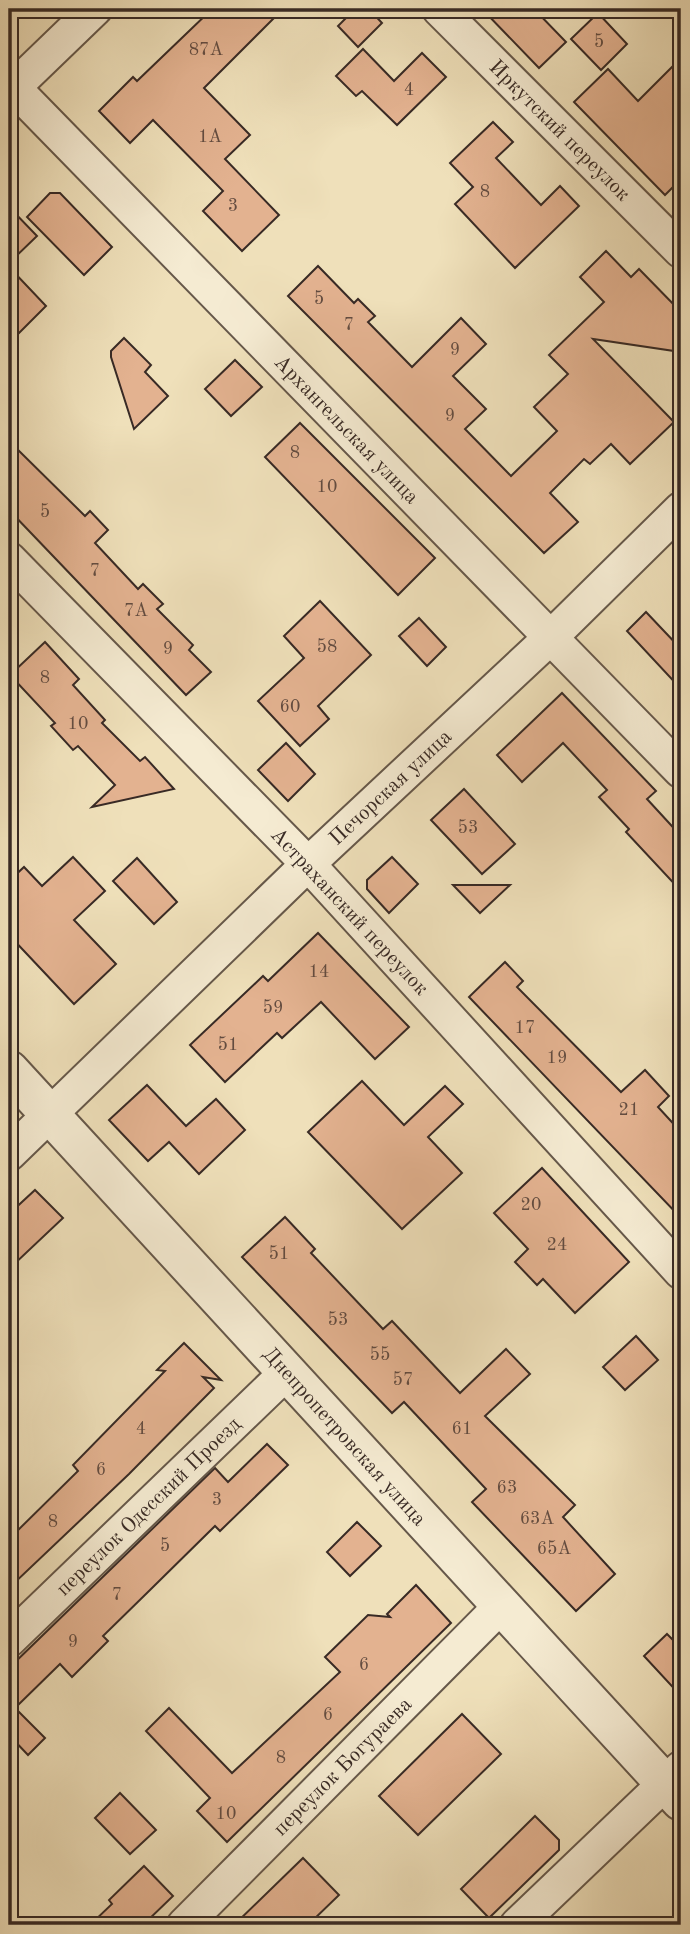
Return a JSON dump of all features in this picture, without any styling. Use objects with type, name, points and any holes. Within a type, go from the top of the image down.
[{"type":"street","points":[[11,90],[95,9]]},
{"type":"street","name":"Иркутский переулок","points":[[439,9],[681,251]]},
{"type":"street","name":"Архангельская улица","points":[[11,90],[681,771]]},
{"type":"street","name":"Печорская улица","points":[[9,1154],[308,864],[551,637],[681,509]]},
{"type":"street","name":"Астраханский переулок","points":[[9,559],[308,864],[681,1272]]},
{"type":"street","name":"Днепропетровская улица","points":[[9,1070],[500,1607],[676,1784]]},
{"type":"street","name":"переулок Одесский Проезд","points":[[9,1640],[287,1372]]},
{"type":"street","name":"переулок Богураева","points":[[184,1925],[500,1607]]},
{"type":"street","points":[[517,1925],[676,1784]]},
{"type":"building","points":[[212,9],[283,9],[204,88],[250,135],[225,159],[279,215],[242,251],[203,211],[223,191],[153,120],[130,143],[99,111],[133,77],[137,81]]},
{"type":"building","points":[[355,9],[369,9],[382,23],[358,47],[338,26]]},
{"type":"building","points":[[482,9],[534,9],[566,42],[539,68]]},
{"type":"building","points":[[598,13],[627,44],[601,70],[571,39]]},
{"type":"building","points":[[363,49],[394,81],[422,53],[446,77],[397,125],[362,91],[356,96],[336,76]]},
{"type":"building","points":[[681,58],[681,179],[665,195],[574,102],[608,69],[638,101]]},
{"type":"building","points":[[493,122],[513,142],[496,158],[541,205],[560,186],[579,206],[515,268],[455,204],[473,187],[450,163]]},
{"type":"building","points":[[50,193],[60,193],[112,247],[84,275],[27,217]]},
{"type":"building","points":[[9,207],[37,236],[9,263]]},
{"type":"building","points":[[606,251],[631,277],[639,269],[681,312],[681,352],[593,339],[674,422],[630,464],[611,444],[590,464],[584,459],[550,493],[578,522],[544,553],[288,296],[318,266],[354,303],[358,299],[375,316],[368,322],[412,367],[461,318],[486,344],[453,376],[486,409],[465,429],[511,476],[557,431],[534,407],[568,374],[549,355],[604,302],[580,277]]},
{"type":"building","points":[[9,267],[46,306],[9,343]]},
{"type":"building","points":[[124,338],[151,365],[145,372],[168,396],[134,429],[111,357],[111,351]]},
{"type":"building","points":[[235,360],[262,387],[231,416],[205,389]]},
{"type":"building","points":[[300,423],[435,558],[398,595],[265,457]]},
{"type":"building","points":[[9,441],[85,516],[90,511],[108,530],[95,543],[138,589],[143,584],[163,604],[157,609],[193,645],[189,650],[211,672],[186,695],[9,510]]},
{"type":"building","points":[[320,601],[371,655],[318,706],[329,719],[300,746],[258,701],[304,658],[284,636]]},
{"type":"building","points":[[646,612],[681,649],[681,689],[627,631]]},
{"type":"building","points":[[419,618],[446,647],[427,666],[399,636]]},
{"type":"building","points":[[45,642],[79,679],[73,685],[105,720],[102,723],[140,761],[145,757],[174,789],[92,807],[115,785],[78,746],[73,750],[51,726],[55,723],[10,675]]},
{"type":"building","points":[[562,693],[656,791],[647,799],[681,836],[681,891],[626,832],[629,829],[599,797],[607,790],[563,743],[522,782],[497,755]]},
{"type":"building","points":[[286,743],[315,774],[288,801],[258,770]]},
{"type":"building","points":[[464,789],[515,844],[482,874],[431,820]]},
{"type":"building","points":[[73,857],[105,891],[74,920],[116,964],[74,1004],[9,935],[9,881],[24,867],[42,886]]},
{"type":"building","points":[[392,857],[418,884],[389,913],[367,889],[367,880]]},
{"type":"building","points":[[137,858],[177,902],[154,924],[113,881]]},
{"type":"building","points":[[453,885],[510,885],[480,913]]},
{"type":"building","points":[[318,933],[409,1027],[375,1059],[321,1002],[282,1038],[277,1033],[225,1082],[190,1045],[263,976],[268,981]]},
{"type":"building","points":[[505,962],[523,981],[517,987],[621,1092],[645,1070],[669,1096],[658,1107],[681,1132],[681,1218],[469,997]]},
{"type":"building","points":[[362,1081],[404,1125],[445,1086],[463,1104],[428,1137],[462,1173],[402,1229],[308,1132]]},
{"type":"building","points":[[147,1085],[186,1126],[216,1099],[245,1130],[199,1174],[169,1142],[148,1161],[109,1120]]},
{"type":"building","points":[[542,1168],[629,1262],[575,1313],[543,1279],[537,1285],[515,1262],[528,1249],[494,1213]]},
{"type":"building","points":[[35,1190],[63,1218],[9,1269],[9,1214]]},
{"type":"building","points":[[285,1217],[315,1249],[311,1253],[383,1329],[392,1321],[460,1393],[506,1349],[530,1374],[485,1416],[575,1505],[563,1517],[615,1574],[576,1611],[472,1502],[486,1489],[404,1402],[392,1413],[242,1257]]},
{"type":"building","points":[[636,1336],[658,1360],[625,1390],[603,1367]]},
{"type":"building","points":[[184,1343],[221,1380],[203,1377],[214,1388],[129,1474],[9,1588],[9,1539],[78,1471],[73,1465],[165,1371],[157,1370]]},
{"type":"building","points":[[267,1444],[288,1465],[220,1531],[215,1526],[103,1636],[108,1641],[72,1677],[60,1664],[15,1708],[45,1738],[28,1755],[9,1735],[9,1668],[215,1468],[228,1482]]},
{"type":"building","points":[[357,1522],[381,1546],[350,1576],[327,1552]]},
{"type":"building","points":[[416,1585],[451,1623],[227,1842],[197,1811],[210,1798],[146,1731],[169,1708],[232,1773],[340,1672],[325,1657],[368,1615],[390,1617],[387,1614]]},
{"type":"building","points":[[667,1634],[681,1648],[681,1696],[644,1656]]},
{"type":"building","points":[[462,1714],[501,1754],[418,1835],[379,1796]]},
{"type":"building","points":[[120,1793],[156,1830],[130,1854],[95,1818]]},
{"type":"building","points":[[535,1816],[559,1840],[559,1850],[489,1918],[461,1889]]},
{"type":"building","points":[[303,1858],[339,1895],[308,1925],[234,1925]]},
{"type":"building","points":[[144,1866],[173,1896],[143,1925],[90,1925],[112,1904],[109,1900]]}]
